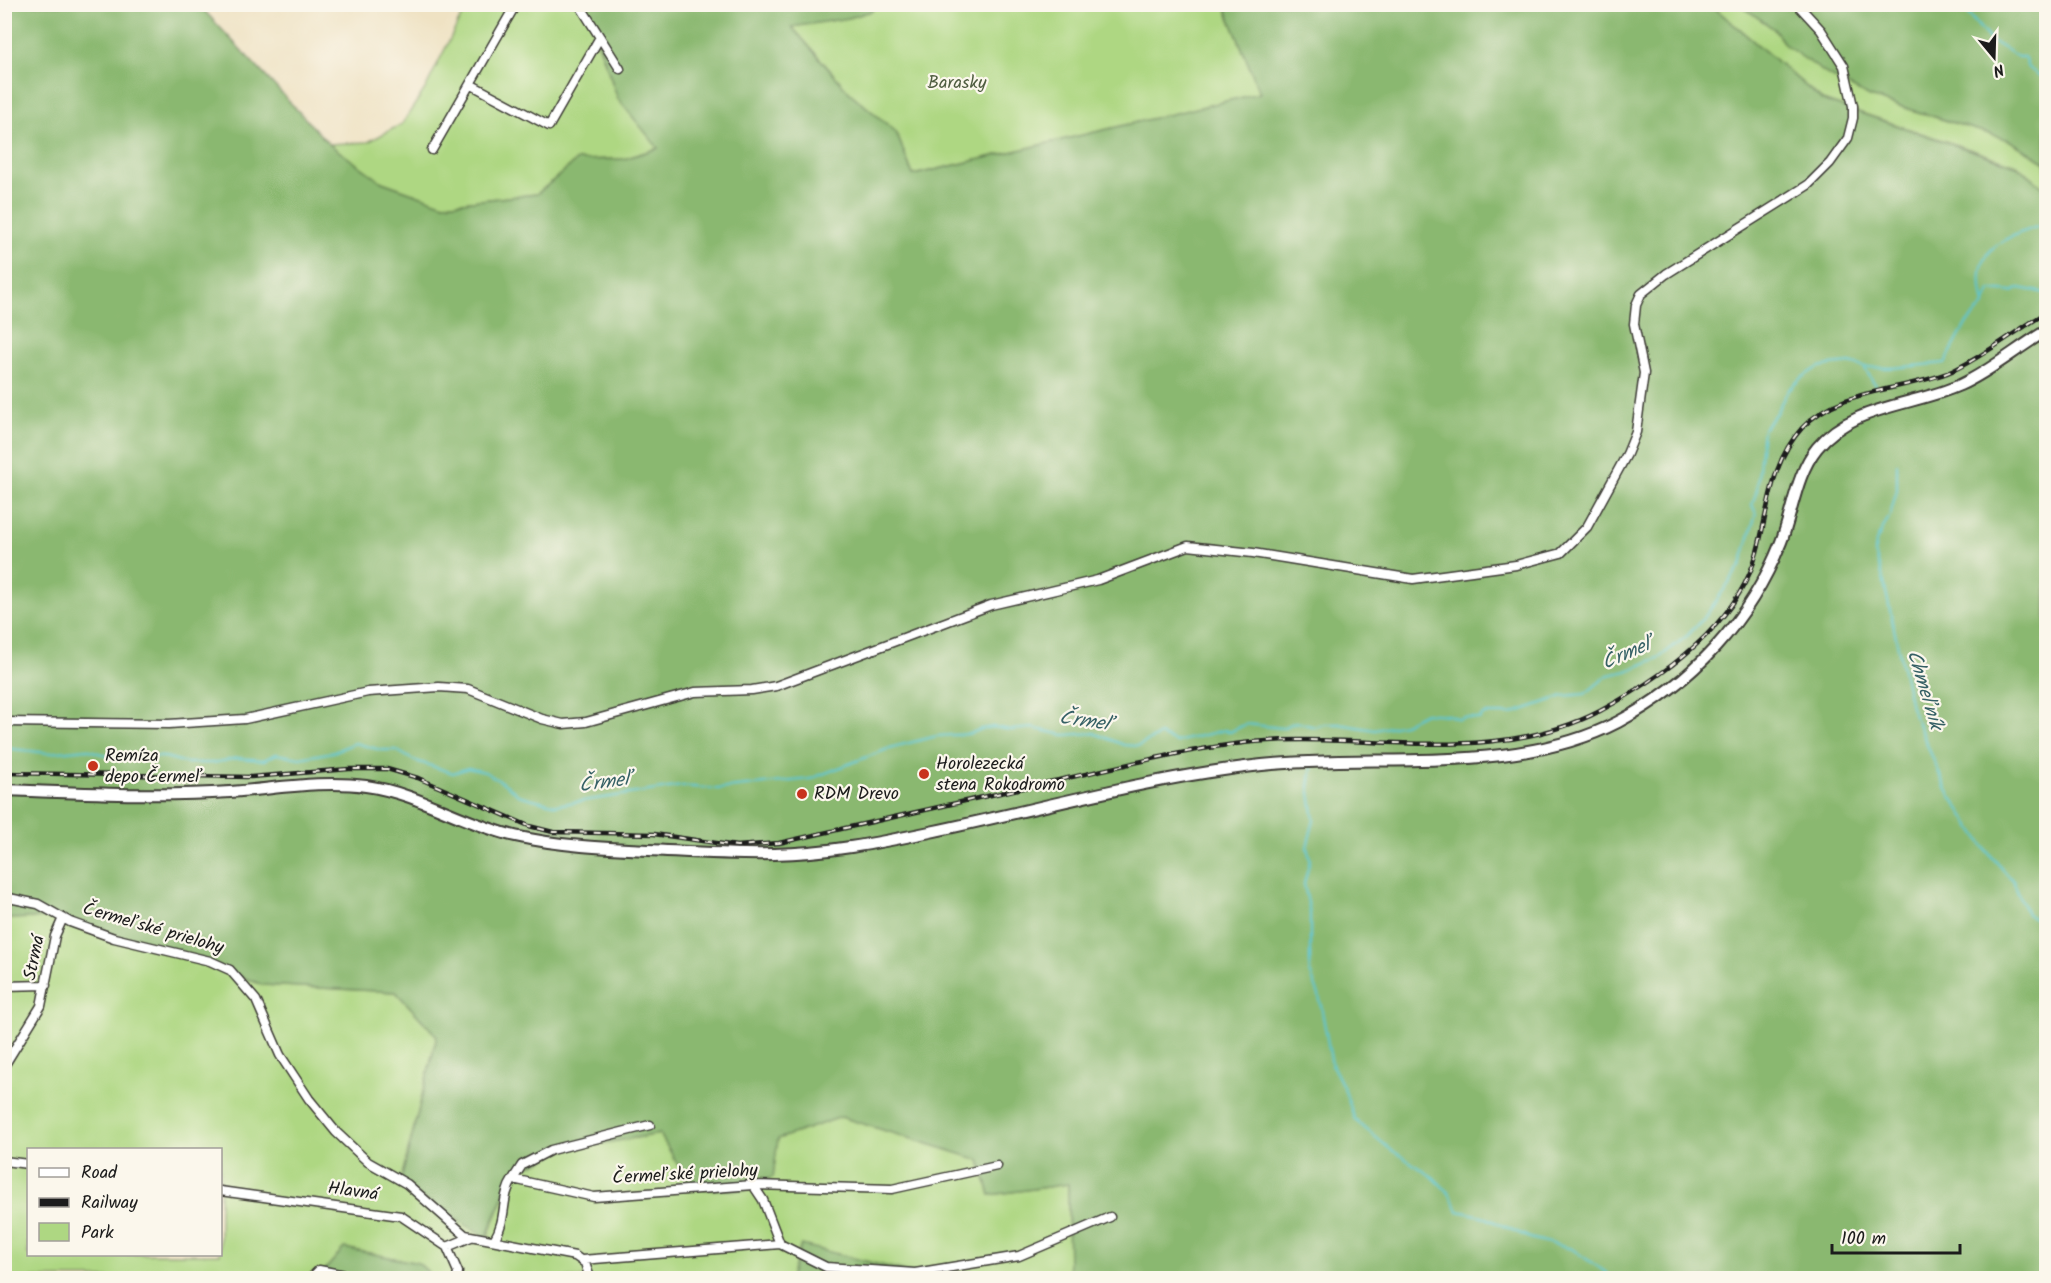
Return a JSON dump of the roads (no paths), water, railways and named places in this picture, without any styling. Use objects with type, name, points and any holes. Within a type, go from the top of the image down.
[{"type":"main road","points":[[4,790],[198,793],[354,784],[391,790],[491,829],[548,842],[589,848],[776,854],[826,851],[879,842],[1188,776],[1250,766],[1317,760],[1497,755],[1554,746],[1606,728],[1644,708],[1681,680],[1716,648],[1743,614],[1769,567],[1781,541],[1807,464],[1828,436],[1864,416],[1965,384],[2046,332]]},
{"type":"street","points":[[432,150],[516,4]]},
{"type":"street","points":[[579,4],[620,69]]},
{"type":"street","points":[[4,722],[170,724],[245,719],[368,692],[439,687],[468,689],[542,719],[563,724],[586,722],[695,692],[752,690],[776,686],[991,605],[1098,580],[1188,546],[1253,553],[1413,579],[1550,558],[1574,543],[1587,527],[1632,442],[1644,384],[1634,324],[1636,305],[1641,294],[1666,274],[1808,185],[1830,162],[1848,138],[1853,118],[1853,106],[1844,66],[1821,30],[1797,4]]},
{"type":"street","points":[[470,84],[549,126],[600,37]]},
{"type":"street","name":"Čermeľské prielohy","points":[[4,897],[38,904],[63,918],[114,938],[210,961],[230,970],[252,994],[280,1055],[309,1099],[336,1132],[368,1162],[407,1184],[461,1232],[471,1237],[554,1251],[592,1261],[780,1244]]},
{"type":"street","name":"Strmá","points":[[4,1066],[8,1055],[41,1006],[55,936],[63,918]]},
{"type":"street","points":[[4,986],[46,986]]},
{"type":"street","points":[[494,1240],[502,1226],[506,1189],[522,1165],[551,1150],[650,1125]]},
{"type":"street","points":[[4,1161],[27,1164]]},
{"type":"street","name":"Čermeľské prielohy","points":[[513,1179],[594,1197],[753,1185],[892,1189],[997,1166]]},
{"type":"street","points":[[753,1185],[763,1200],[780,1244],[825,1267],[915,1273],[1019,1256],[1110,1217]]},
{"type":"street","name":"Hlavná","points":[[222,1191],[401,1216],[447,1247]]},
{"type":"street","points":[[458,1278],[458,1272],[447,1247],[471,1237]]},
{"type":"street","points":[[582,1260],[590,1278]]},
{"type":"street","points":[[311,1278],[319,1270],[361,1278]]},
{"type":"waterway","points":[[1960,4],[1990,40],[2018,57],[2024,57],[2028,68],[2046,79]]},
{"type":"waterway","points":[[1984,304],[1981,270],[1985,258],[2002,241],[2046,224]]},
{"type":"waterway","name":"Črmeľ","points":[[4,748],[48,753],[87,749],[107,756],[165,757],[187,763],[213,763],[237,758],[264,760],[276,754],[300,758],[333,752],[355,743],[381,750],[396,750],[413,760],[453,773],[468,768],[485,772],[518,795],[556,805],[682,786],[718,789],[810,779],[893,747],[937,736],[970,734],[993,727],[1011,730],[1032,728],[1064,735],[1094,733],[1124,745],[1138,746],[1160,735],[1176,742],[1225,730],[1230,732],[1246,724],[1282,728],[1296,722],[1315,727],[1339,724],[1375,730],[1404,724],[1425,713],[1448,715],[1459,719],[1464,717],[1479,719],[1484,714],[1511,714],[1563,696],[1585,694],[1608,675],[1627,671],[1660,657],[1688,635],[1707,614],[1741,565],[1756,513],[1752,505],[1757,490],[1763,429],[1776,413],[1787,392],[1801,378],[1819,367],[1830,365],[1850,363],[1864,367],[1892,368],[1945,363],[1966,324],[1984,305],[1990,290],[2012,292],[2020,288],[2046,293]]},
{"type":"waterway","name":"Chmeľník","points":[[1864,367],[1875,385]]},
{"type":"waterway","name":"Chmeľník","points":[[1897,464],[1897,490],[1890,515],[1876,542],[1875,553],[1883,578],[1911,707],[1945,787],[1986,850],[2013,881],[2027,914],[2046,926]]},
{"type":"waterway","points":[[1312,767],[1309,786],[1314,820],[1307,847],[1310,860],[1304,884],[1310,913],[1310,972],[1319,995],[1332,1065],[1344,1088],[1355,1120],[1390,1149],[1433,1177],[1449,1193],[1458,1211],[1482,1216],[1530,1238],[1572,1249],[1614,1278]]},
{"type":"railway","points":[[4,773],[251,777],[349,769],[387,769],[418,778],[529,826],[553,832],[654,834],[737,846],[779,843],[1189,751],[1235,744],[1281,740],[1466,743],[1512,739],[1557,729],[1600,711],[1648,682],[1695,646],[1716,625],[1747,578],[1757,552],[1772,487],[1783,456],[1802,428],[1817,415],[1853,397],[1933,378],[1952,371],[2046,313]]},
{"type":"place","name":"Remíza depo Čermeľ","points":[[93,766]]},
{"type":"place","name":"Horolezecká stena Rokodromo","points":[[924,774]]},
{"type":"place","name":"RDM Drevo","points":[[802,794]]},
{"type":"park label","name":"Barasky","points":[[957,83]]}]
